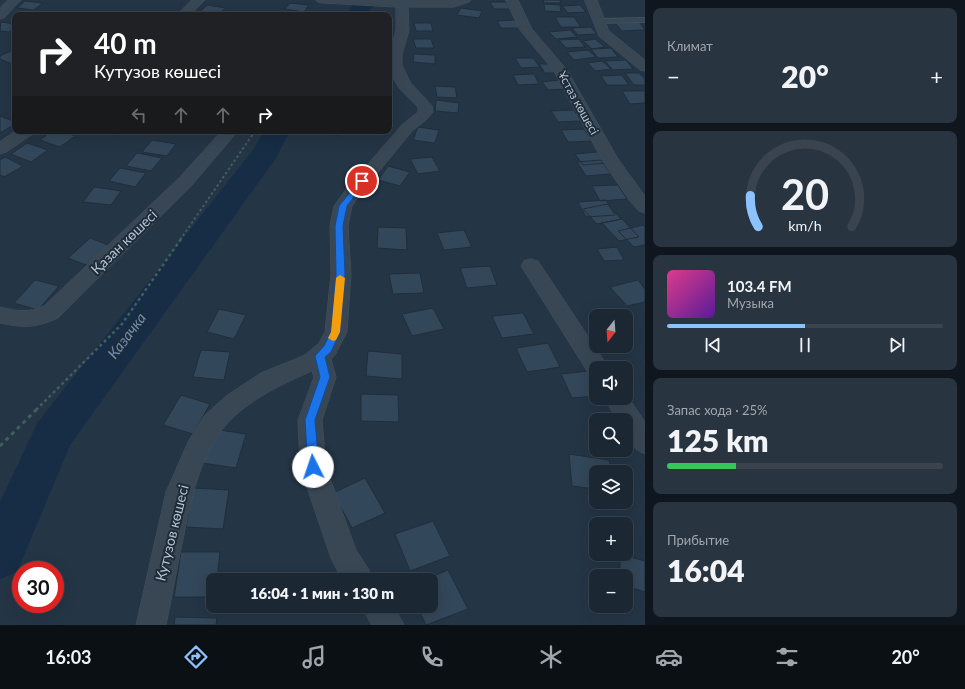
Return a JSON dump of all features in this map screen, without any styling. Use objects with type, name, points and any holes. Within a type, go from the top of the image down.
[{"type":"street","points":[[0,15],[15,0]]},
{"type":"street","points":[[186,12],[199,0]]},
{"type":"street","points":[[328,2],[454,3],[465,0]]},
{"type":"street","name":"Ұстаз көшесі","points":[[512,0],[526,30],[560,70],[610,160],[635,196],[645,207]]},
{"type":"street","points":[[591,0],[603,33],[645,67]]},
{"type":"street","name":"Кутузов көшесі","points":[[151,625],[179,492],[197,450],[213,424],[234,403],[269,380],[313,361],[327,349],[336,332],[341,274],[339,226],[343,206],[407,128],[425,112],[424,106],[416,100],[401,80],[395,58],[402,34],[404,20],[402,3]]},
{"type":"street","points":[[0,149],[22,134]]},
{"type":"street","name":"Қазан көшесі","points":[[0,314],[27,321],[40,318],[51,312],[186,181],[227,134]]},
{"type":"street","points":[[531,266],[592,361]]},
{"type":"street","points":[[320,356],[325,377],[310,420],[313,467],[345,558],[355,573]]},
{"type":"street","points":[[621,405],[645,443]]},
{"type":"street","points":[[381,613],[389,625]]},
{"type":"lane","points":[[598,22],[645,20]]},
{"type":"path","points":[[0,446],[122,324],[253,134]]},
{"type":"building","points":[[543,0],[560,0],[561,3],[544,3]]},
{"type":"building","points":[[25,1],[43,3],[34,10],[17,8]]},
{"type":"building","points":[[490,2],[506,2],[510,9],[494,9]]},
{"type":"building","points":[[290,3],[309,5],[304,12],[285,9]]},
{"type":"building","points":[[544,4],[560,5],[561,12],[545,11]]},
{"type":"building","points":[[207,5],[225,8],[221,12],[200,12]]},
{"type":"building","points":[[580,5],[586,12],[568,13],[562,6]]},
{"type":"building","points":[[461,8],[482,11],[479,18],[457,15]]},
{"type":"building","points":[[555,17],[574,17],[581,27],[561,27]]},
{"type":"building","points":[[515,20],[520,28],[501,28],[497,21]]},
{"type":"building","points":[[1,22],[12,24],[12,30],[9,32],[0,31]]},
{"type":"building","points":[[639,22],[645,30],[622,31],[615,23]]},
{"type":"building","points":[[414,23],[431,23],[433,31],[416,31]]},
{"type":"building","points":[[591,27],[597,34],[578,35],[572,28]]},
{"type":"building","points":[[570,30],[577,37],[556,39],[549,32]]},
{"type":"building","points":[[413,39],[431,39],[434,48],[416,48]]},
{"type":"building","points":[[579,39],[585,47],[566,48],[559,40]]},
{"type":"building","points":[[595,39],[605,47],[592,49],[583,41]]},
{"type":"building","points":[[611,48],[618,57],[598,58],[591,49]]},
{"type":"building","points":[[12,50],[12,64],[0,59],[0,56]]},
{"type":"building","points":[[588,50],[596,57],[574,60],[567,52]]},
{"type":"building","points":[[414,54],[435,55],[435,64],[413,62]]},
{"type":"building","points":[[515,58],[533,58],[540,67],[521,68]]},
{"type":"building","points":[[626,60],[633,69],[613,70],[605,61]]},
{"type":"building","points":[[602,61],[611,69],[596,71],[587,63]]},
{"type":"building","points":[[539,64],[550,64],[557,73],[545,73]]},
{"type":"building","points":[[625,73],[639,73],[645,79],[645,85],[634,85]]},
{"type":"building","points":[[534,74],[539,84],[518,85],[513,75]]},
{"type":"building","points":[[622,75],[629,85],[607,85],[601,76]]},
{"type":"building","points":[[559,80],[565,89],[548,90],[542,82]]},
{"type":"building","points":[[435,86],[455,87],[457,98],[437,97]]},
{"type":"building","points":[[622,91],[645,91],[645,103],[630,104]]},
{"type":"building","points":[[436,100],[459,103],[458,113],[435,111]]},
{"type":"building","points":[[574,110],[581,121],[558,122],[551,111]]},
{"type":"building","points":[[0,116],[12,121],[12,126],[0,133]]},
{"type":"building","points":[[418,127],[439,130],[435,143],[413,140]]},
{"type":"building","points":[[584,129],[592,141],[568,142],[561,130]]},
{"type":"building","points":[[48,134],[69,134],[75,136],[60,147],[40,140]]},
{"type":"building","points":[[321,134],[343,134],[343,136]]},
{"type":"building","points":[[152,140],[176,144],[167,156],[142,152]]},
{"type":"building","points":[[27,143],[48,150],[31,162],[11,154]]},
{"type":"building","points":[[597,152],[605,163],[583,165],[575,154]]},
{"type":"building","points":[[137,153],[162,158],[151,171],[126,166]]},
{"type":"building","points":[[5,157],[23,166],[4,177],[0,175],[0,160]]},
{"type":"building","points":[[432,157],[440,171],[418,174],[410,159]]},
{"type":"building","points":[[601,160],[611,174],[586,176],[577,162]]},
{"type":"building","points":[[388,166],[410,172],[400,186],[378,180]]},
{"type":"building","points":[[120,168],[146,173],[135,187],[109,181]]},
{"type":"building","points":[[618,185],[627,199],[600,201],[592,186]]},
{"type":"building","points":[[94,187],[121,191],[111,205],[83,202]]},
{"type":"building","points":[[606,200],[615,215],[586,217],[578,202]]},
{"type":"building","points":[[607,204],[621,219],[597,224],[583,209]]},
{"type":"building","points":[[622,219],[639,237],[619,241],[602,223]]},
{"type":"building","points":[[643,225],[645,227],[645,245],[634,247],[618,231]]},
{"type":"building","points":[[378,227],[406,228],[407,250],[377,248]]},
{"type":"building","points":[[464,230],[472,247],[444,250],[437,233]]},
{"type":"building","points":[[90,238],[111,246],[89,266],[68,258]]},
{"type":"building","points":[[617,247],[624,260],[604,261],[597,249]]},
{"type":"building","points":[[490,266],[497,285],[467,288],[460,268]]},
{"type":"building","points":[[420,273],[424,293],[393,294],[389,274]]},
{"type":"building","points":[[35,280],[59,286],[38,310],[14,303]]},
{"type":"building","points":[[638,280],[645,289],[645,302],[627,306],[610,287]]},
{"type":"building","points":[[433,308],[444,329],[412,336],[402,314]]},
{"type":"building","points":[[219,309],[246,315],[234,339],[207,332]]},
{"type":"building","points":[[523,313],[534,334],[502,338],[492,316]]},
{"type":"building","points":[[548,343],[560,367],[527,372],[516,348]]},
{"type":"building","points":[[201,350],[230,352],[224,380],[193,377]]},
{"type":"building","points":[[368,351],[402,354],[402,379],[366,376]]},
{"type":"building","points":[[588,371],[589,397],[572,398],[561,374]]},
{"type":"building","points":[[361,394],[398,395],[399,422],[361,421]]},
{"type":"building","points":[[181,395],[210,404],[193,434],[163,425]]},
{"type":"building","points":[[213,429],[246,434],[236,468],[202,463]]},
{"type":"building","points":[[569,454],[609,460],[610,465],[589,465],[589,488],[572,486]]},
{"type":"building","points":[[365,478],[385,513],[352,528],[333,493]]},
{"type":"building","points":[[193,488],[229,490],[223,529],[186,527]]},
{"type":"building","points":[[433,521],[450,556],[410,571],[395,534]]},
{"type":"building","points":[[181,552],[220,552],[218,573],[206,573],[206,597],[174,597]]},
{"type":"building","points":[[633,558],[645,561],[645,592],[633,588],[633,569],[620,569],[620,561],[633,561]]},
{"type":"building","points":[[448,570],[468,609],[426,625],[420,613],[438,613],[438,574]]},
{"type":"building","points":[[175,617],[217,618],[216,625],[174,625]]},
{"type":"waterway","name":"Казачка","points":[[358,12],[368,0]]},
{"type":"waterway","name":"Казачка","points":[[0,555],[53,435],[266,152],[275,134]]},
{"type":"slow traffic","points":[[333,338],[336,332],[340,278]]},
{"type":"route","points":[[313,467],[310,420],[325,377],[320,356],[327,349],[336,332],[341,274],[339,226],[343,206],[362,181]]}]
